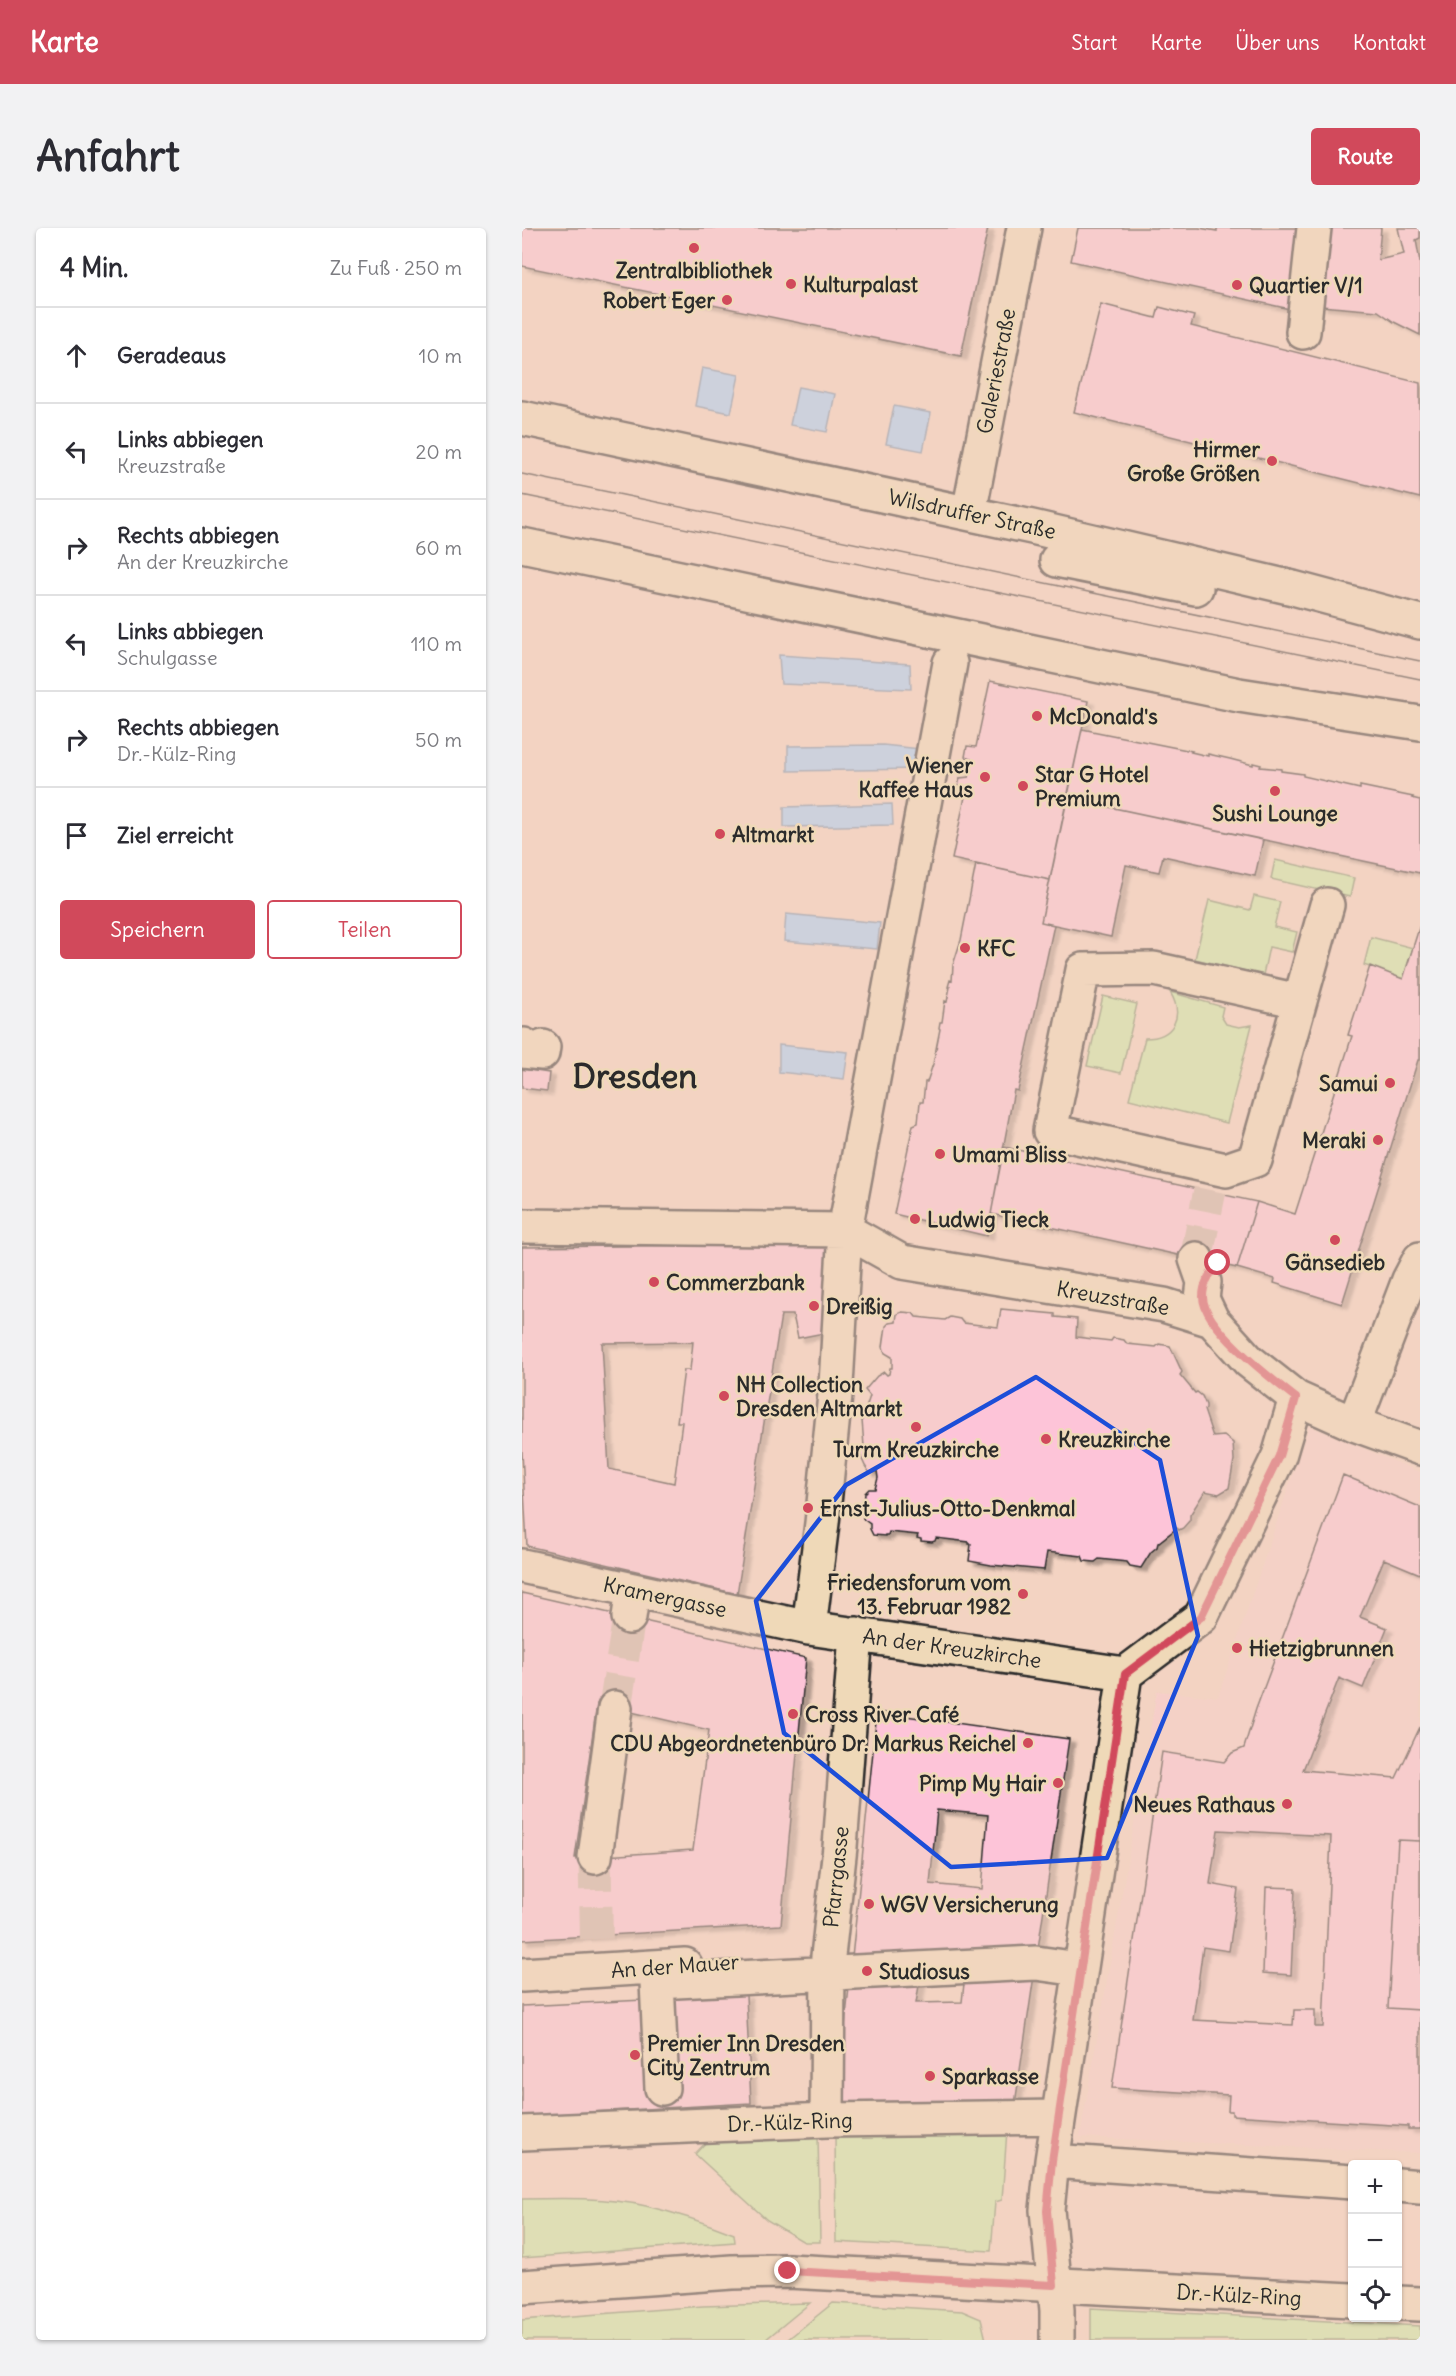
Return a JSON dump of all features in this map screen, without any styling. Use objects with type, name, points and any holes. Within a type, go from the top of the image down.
[{"type":"street","name":"Galeriestraße","points":[[969,513],[1024,228]]},
{"type":"street","points":[[1303,332],[1314,228]]},
{"type":"street","name":"Wilsdruffer Straße","points":[[522,418],[969,513],[1293,588],[1420,622]]},
{"type":"street","points":[[522,545],[1239,695],[1420,723]]},
{"type":"street","points":[[1057,560],[1196,588]]},
{"type":"street","points":[[1042,630],[1179,660]]},
{"type":"street","points":[[809,1628],[836,1385],[845,1230],[950,663]]},
{"type":"street","points":[[1299,1001],[1154,969],[1083,970],[1050,1131],[1223,1186],[1255,1160],[1327,905]]},
{"type":"street","points":[[522,1226],[845,1230]]},
{"type":"street","name":"Kreuzstraße","points":[[845,1230],[902,1262],[1164,1305],[1212,1320]]},
{"type":"street","points":[[1354,1424],[1409,1280],[1420,1259]]},
{"type":"street","points":[[1206,1268],[1202,1299],[1212,1320],[1249,1361],[1296,1398],[1354,1424],[1420,1448]]},
{"type":"street","points":[[1057,2340],[1047,2211],[1052,2161],[1125,1674],[1201,1617],[1279,1456],[1296,1398]]},
{"type":"street","name":"Kramergasse","points":[[522,1566],[631,1604],[809,1628]]},
{"type":"street","name":"An der Kreuzkirche","points":[[809,1628],[1125,1674]]},
{"type":"street","name":"Pfarrgasse","points":[[827,2120],[828,1956],[840,1847],[856,1634]]},
{"type":"street","points":[[595,1857],[615,1708]]},
{"type":"street","name":"An der Mauer","points":[[522,1975],[828,1956]]},
{"type":"street","points":[[662,2088],[657,1982],[1036,1964],[1079,1969]]},
{"type":"street","name":"Dr.-Külz-Ring","points":[[522,2133],[827,2120],[1058,2117]]},
{"type":"street","points":[[1052,2161],[1348,2182]]},
{"type":"street","points":[[1402,2185],[1420,2187]]},
{"type":"street","name":"Dr.-Külz-Ring","points":[[522,2287],[732,2272],[788,2271],[1348,2300]]},
{"type":"street","points":[[1402,2303],[1420,2304]]},
{"type":"highlighted area","points":[[1036,1377],[1160,1460],[1198,1636],[1107,1858],[951,1867],[784,1733],[756,1601],[846,1485]]},
{"type":"shaded area","points":[[1309,1426],[1420,1472],[1420,2153],[1080,2137],[1157,1691],[1218,1697]]},
{"type":"green space","points":[[1275,860],[1354,878],[1350,897],[1271,879]]},
{"type":"green space","points":[[1254,896],[1280,902],[1274,927],[1297,932],[1292,952],[1269,947],[1263,975],[1195,959],[1209,900],[1250,910]]},
{"type":"green space","points":[[1371,937],[1413,948],[1403,979],[1364,965]]},
{"type":"green space","points":[[1170,992],[1223,1007],[1221,1016],[1226,1024],[1239,1027],[1252,1025],[1227,1123],[1129,1099],[1145,1038],[1163,1034],[1174,1024],[1176,1010]]},
{"type":"green space","points":[[1103,996],[1137,1004],[1121,1073],[1087,1066]]},
{"type":"green space","points":[[1007,2130],[1002,2200],[995,2202],[991,2251],[836,2242],[835,2131]]},
{"type":"green space","points":[[818,2135],[820,2242],[804,2242],[767,2220],[695,2154],[711,2137]]},
{"type":"green space","points":[[569,2198],[646,2206],[734,2234],[735,2242],[522,2258],[522,2199]]},
{"type":"green space","points":[[810,2303],[765,2340],[522,2340],[522,2320],[703,2306]]},
{"type":"green space","points":[[833,2303],[962,2311],[981,2319],[986,2340],[787,2340]]},
{"type":"green space","points":[[1091,2308],[1420,2326],[1420,2340],[1091,2340]]},
{"type":"water","points":[[702,368],[739,375],[731,413],[695,406]]},
{"type":"water","points":[[798,387],[835,394],[827,432],[790,425]]},
{"type":"water","points":[[894,406],[931,413],[923,451],[886,444]]},
{"type":"water","points":[[779,655],[910,664],[911,689],[781,684]]},
{"type":"water","points":[[883,745],[920,749],[920,769],[788,771],[788,746]]},
{"type":"water","points":[[892,804],[893,825],[784,827],[784,807]]},
{"type":"water","points":[[786,914],[880,923],[877,949],[784,941]]},
{"type":"water","points":[[779,1045],[848,1052],[844,1079],[779,1072]]},
{"type":"building","name":"Kulturpalast","points":[[522,228],[988,228],[961,356],[522,266]]},
{"type":"building","name":"Quartier V/1","points":[[1078,228],[1199,228],[1217,231],[1217,228],[1299,228],[1290,309],[1071,261]]},
{"type":"building","points":[[1328,228],[1381,228],[1378,260],[1404,254],[1398,228],[1420,228],[1420,238],[1416,240],[1420,262],[1420,335],[1378,311],[1321,306]]},
{"type":"building","points":[[1101,304],[1156,318],[1159,307],[1194,316],[1191,326],[1420,383],[1420,498],[1074,412]]},
{"type":"building","points":[[990,681],[1088,701],[1050,880],[952,859],[966,792],[957,791],[960,778],[969,777],[972,762],[971,759],[965,757],[967,746],[976,747]]},
{"type":"building","points":[[1082,729],[1253,765],[1253,763],[1261,765],[1260,767],[1281,769],[1281,771],[1303,774],[1303,776],[1360,789],[1360,786],[1413,797],[1420,800],[1420,873],[1067,798]]},
{"type":"building","points":[[1067,798],[1263,840],[1255,876],[1163,856],[1159,872],[1126,865],[1111,937],[1041,922]]},
{"type":"building","points":[[976,864],[1050,880],[1041,922],[1054,925],[1018,1091],[1014,1090],[987,1236],[894,1214],[913,1125],[918,1123],[925,1082],[927,1082],[933,1064],[940,1022],[942,1022],[945,1001],[947,1002],[950,980],[952,981],[953,965],[961,940]]},
{"type":"building","points":[[1420,925],[1420,1060],[1418,1060],[1342,1304],[1274,1283],[1275,1279],[1237,1268],[1257,1202],[1295,1214],[1352,1036],[1348,1035],[1370,966],[1403,979]]},
{"type":"building","points":[[522,1069],[549,1073],[547,1091],[522,1088]]},
{"type":"building","points":[[1004,1147],[1257,1202],[1237,1268],[991,1214]]},
{"type":"building","name":"NH Collection Dresden Altmarkt","points":[[830,1244],[829,1332],[798,1338],[793,1315],[781,1315],[737,1594],[527,1546],[522,1452],[522,1247]],"holes":[[[693,1342],[690,1370],[684,1370],[677,1422],[682,1422],[674,1483],[609,1469],[602,1343]]]},
{"type":"building","name":"Kreuzkirche","points":[[1001,1309],[1055,1314],[1055,1317],[1077,1319],[1076,1337],[1111,1341],[1113,1338],[1124,1340],[1127,1344],[1170,1346],[1182,1372],[1180,1375],[1195,1393],[1202,1396],[1213,1437],[1224,1436],[1233,1443],[1234,1460],[1229,1488],[1219,1494],[1205,1491],[1190,1515],[1190,1520],[1183,1528],[1179,1530],[1177,1528],[1158,1543],[1141,1568],[1130,1566],[1127,1562],[1099,1559],[1095,1562],[1084,1561],[1082,1556],[1047,1552],[1044,1570],[991,1565],[969,1561],[971,1544],[969,1542],[936,1538],[932,1542],[921,1541],[917,1538],[918,1535],[889,1532],[885,1536],[873,1535],[870,1524],[863,1519],[865,1493],[869,1489],[875,1489],[878,1478],[877,1471],[870,1473],[865,1466],[858,1450],[864,1446],[862,1420],[870,1396],[865,1390],[877,1376],[884,1372],[889,1374],[892,1368],[892,1357],[885,1353],[883,1347],[886,1326],[896,1322],[897,1314],[902,1312],[913,1313],[916,1317],[945,1320],[950,1317],[960,1319],[963,1323],[998,1327]]},
{"type":"building","name":"Neues Rathaus","points":[[1343,1475],[1420,1507],[1420,1574],[1384,1559],[1360,1617],[1387,1628],[1363,1688],[1339,1678],[1303,1770],[1396,1778],[1420,1727],[1420,1841],[1398,1840],[1388,2008],[1420,2010],[1420,2129],[1408,2129],[1408,2126],[1232,2115],[1232,2111],[1228,2111],[1229,2095],[1112,2088],[1162,1752],[1224,1762],[1232,1753],[1244,1748],[1256,1709]],"holes":[[[1218,1830],[1331,1836],[1323,2027],[1315,2027],[1315,2010],[1294,2010],[1293,2025],[1193,2020],[1203,1947],[1229,1951],[1238,1889],[1210,1884]]]},
{"type":"building","points":[[522,1593],[806,1658],[781,1925],[522,1940]],"holes":[[[597,1704],[709,1730],[693,1850],[575,1858]]]},
{"type":"building","points":[[877,1712],[1069,1739],[1015,2104],[837,2105]],"holes":[[[937,1810],[988,1815],[982,1889],[930,1884]],[[923,1962],[966,1965],[962,2002],[916,2003]]]},
{"type":"building","points":[[1398,1840],[1420,1841],[1420,2010],[1388,2008]]},
{"type":"building","points":[[1266,1887],[1295,1888],[1291,1975],[1263,1973]]},
{"type":"building","name":"Premier Inn Dresden City Zentrum","points":[[746,1995],[751,2103],[522,2116],[522,2006]]},
{"type":"tunnel","points":[[1196,1259],[1210,1190]]},
{"type":"tunnel","points":[[615,1708],[629,1617]]},
{"type":"tunnel","points":[[595,1857],[597,1971]]},
{"type":"tram line","points":[[522,474],[1420,661]]},
{"type":"tram line","points":[[522,495],[1420,679]]},
{"type":"place","name":"Zentralbibliothek","points":[[694,248]]},
{"type":"place","name":"Kulturpalast","points":[[791,284]]},
{"type":"place","name":"Quartier V/1","points":[[1237,285]]},
{"type":"place","name":"Robert Eger","points":[[727,300]]},
{"type":"place","name":"Hirmer Große Größen","points":[[1272,461]]},
{"type":"place","name":"McDonald's","points":[[1037,716]]},
{"type":"place","name":"Wiener Kaffee Haus","points":[[985,777]]},
{"type":"place","name":"Star G Hotel Premium","points":[[1023,786]]},
{"type":"place","name":"Sushi Lounge","points":[[1275,791]]},
{"type":"place","name":"Altmarkt","points":[[720,834]]},
{"type":"place","name":"KFC","points":[[965,948]]},
{"type":"place","name":"Samui","points":[[1390,1083]]},
{"type":"place","name":"Meraki","points":[[1378,1140]]},
{"type":"place","name":"Umami Bliss","points":[[940,1154]]},
{"type":"place","name":"Ludwig Tieck","points":[[915,1219]]},
{"type":"place","name":"Gänsedieb","points":[[1335,1240]]},
{"type":"place","name":"Commerzbank","points":[[654,1282]]},
{"type":"place","name":"Dreißig","points":[[814,1306]]},
{"type":"place","name":"NH Collection Dresden Altmarkt","points":[[724,1396]]},
{"type":"place","name":"Turm Kreuzkirche","points":[[916,1427]]},
{"type":"place","name":"Kreuzkirche","points":[[1046,1439]]},
{"type":"place","name":"Ernst-Julius-Otto-Denkmal","points":[[808,1508]]},
{"type":"place","name":"Friedensforum vom 13. Februar 1982","points":[[1023,1594]]},
{"type":"place","name":"Hietzigbrunnen","points":[[1237,1648]]},
{"type":"place","name":"Cross River Café","points":[[793,1714]]},
{"type":"place","name":"CDU Abgeordnetenbüro Dr. Markus Reichel","points":[[1028,1743]]},
{"type":"place","name":"Pimp My Hair","points":[[1058,1783]]},
{"type":"place","name":"Neues Rathaus","points":[[1287,1804]]},
{"type":"place","name":"WGV Versicherung","points":[[869,1904]]},
{"type":"place","name":"Studiosus","points":[[867,1971]]},
{"type":"place","name":"Premier Inn Dresden City Zentrum","points":[[635,2055]]},
{"type":"place","name":"Sparkasse","points":[[930,2076]]},
{"type":"district","name":"Dresden","points":[[635,1076]]},
{"type":"route","points":[[788,2271],[1054,2285],[1047,2211],[1052,2161],[1125,1674],[1201,1617],[1279,1456],[1296,1398],[1249,1361],[1212,1320],[1202,1299],[1204,1282],[1218,1263]]}]
